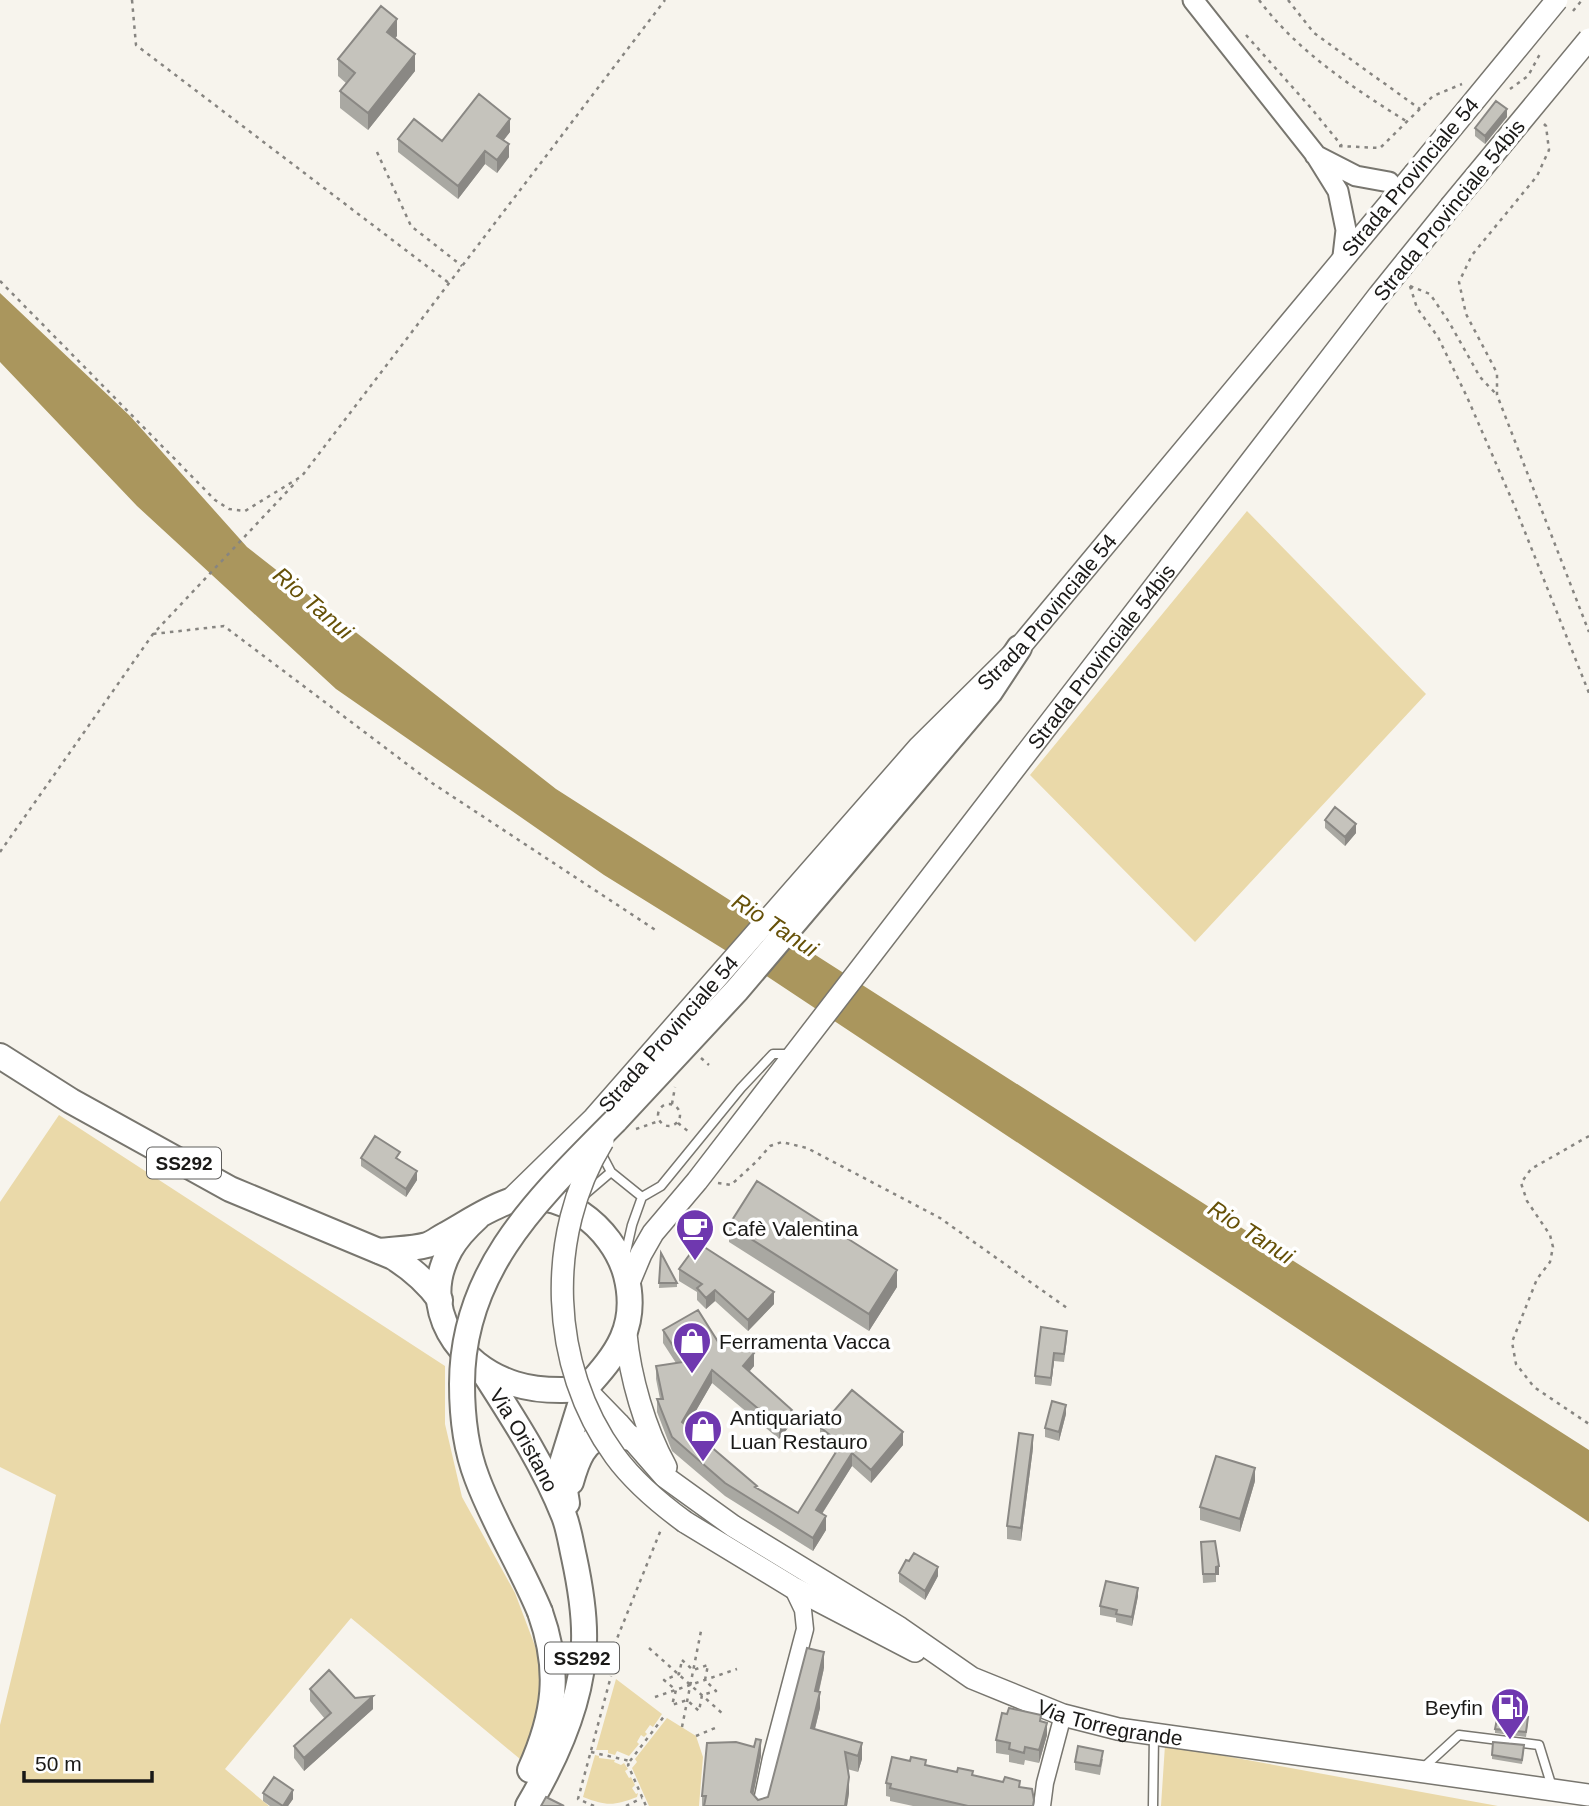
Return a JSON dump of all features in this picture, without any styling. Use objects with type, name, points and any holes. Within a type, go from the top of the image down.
[{"type":"main road","name":"Strada Provinciale 54","points":[[1019,648],[1557,0]]},
{"type":"main road","name":"Strada Provinciale 54bis","points":[[626,1276],[653,1233],[697,1181],[885,936],[1403,280],[1450,207],[1589,39]]},
{"type":"main road","points":[[1389,182],[1414,174]]},
{"type":"main road","points":[[533,1801],[523,1786],[550,1720],[554,1693],[553,1661],[540,1612],[487,1502],[468,1452],[463,1424],[462,1362],[466,1334],[480,1291],[507,1240],[548,1191],[737,990],[821,873],[990,692],[1019,648]]},
{"type":"main road","name":"Strada Provinciale 54","points":[[509,1201],[611,1124],[721,975],[821,873]]},
{"type":"main road","name":"SS292","points":[[0,1056],[71,1101],[230,1189],[379,1251],[413,1270],[440,1300]]},
{"type":"main road","points":[[611,1124],[584,1177],[563,1249],[562,1290],[569,1347],[587,1406],[603,1438],[626,1471],[649,1494],[685,1522],[792,1587],[972,1678]]},
{"type":"main road","name":"SS292","points":[[379,1251],[427,1245],[478,1217],[509,1201],[539,1199],[580,1212],[604,1234],[626,1276],[629,1303],[626,1334],[599,1374],[585,1389],[555,1391],[516,1385],[485,1370],[451,1339],[442,1319],[440,1282],[448,1252],[458,1237],[478,1217]]},
{"type":"main road","name":"Via Torregrande","points":[[626,1334],[628,1359],[656,1449],[666,1467],[687,1493]]},
{"type":"main road","name":"Via Oristano","points":[[478,1364],[566,1509]]},
{"type":"main road","name":"Via Torregrande","points":[[585,1389],[665,1477],[744,1532],[900,1628],[972,1678],[1063,1715],[1091,1724],[1154,1735],[1589,1795]]},
{"type":"main road","name":"Via Oristano","points":[[533,1801],[568,1727],[584,1642],[580,1587],[561,1466],[585,1389]]},
{"type":"main road","points":[[566,1509],[575,1468],[588,1445],[608,1435],[631,1438]]},
{"type":"street","points":[[1193,0],[1315,154],[1338,191],[1346,230],[1343,256]]},
{"type":"street","points":[[1315,154],[1356,176],[1389,182]]},
{"type":"street","points":[[761,1806],[805,1629],[803,1610],[792,1587]]},
{"type":"street","points":[[1042,1806],[1045,1783],[1063,1715]]},
{"type":"lane","points":[[626,1276],[632,1226],[642,1198],[661,1186],[741,1088],[773,1054],[800,1047]]},
{"type":"lane","points":[[611,1124],[601,1153],[611,1172],[642,1198]]},
{"type":"lane","points":[[568,1206],[593,1189],[611,1172]]},
{"type":"lane","points":[[1153,1806],[1154,1735]]},
{"type":"lane","points":[[1419,1771],[1459,1735],[1539,1745],[1553,1790]]},
{"type":"path","points":[[132,0],[136,45],[449,284]]},
{"type":"path","points":[[0,852],[153,635],[302,476],[665,0]]},
{"type":"path","points":[[1259,0],[1275,21],[1349,86],[1406,121]]},
{"type":"path","points":[[1288,0],[1314,33],[1420,109]]},
{"type":"path","points":[[1566,20],[1582,0]]},
{"type":"path","points":[[1240,29],[1342,146],[1380,148],[1433,96],[1459,84],[1471,86]]},
{"type":"path","points":[[1506,92],[1528,76],[1541,51]]},
{"type":"path","points":[[1536,118],[1546,126],[1549,150],[1536,176],[1472,255],[1459,282],[1466,314],[1497,373],[1497,395],[1589,632]]},
{"type":"path","points":[[377,152],[411,226],[462,266]]},
{"type":"path","points":[[1403,280],[1430,294],[1480,377],[1497,395]]},
{"type":"path","points":[[1403,280],[1417,308],[1438,337],[1467,397],[1589,693]]},
{"type":"path","points":[[0,281],[215,500],[229,509],[244,511],[302,476]]},
{"type":"path","points":[[153,635],[224,626],[432,783],[657,931]]},
{"type":"path","points":[[611,1124],[659,1121],[664,1126],[676,1125],[680,1112],[676,1106],[665,1104],[659,1110],[659,1121]]},
{"type":"path","points":[[1589,1136],[1531,1169],[1521,1183],[1527,1201],[1550,1235],[1552,1247],[1550,1262],[1537,1279],[1512,1342],[1516,1364],[1534,1388],[1589,1424]]},
{"type":"path","points":[[697,1181],[731,1185],[770,1146],[782,1142],[807,1148],[940,1217],[1067,1308]]},
{"type":"path","points":[[614,1654],[663,1525]]},
{"type":"path","points":[[682,1727],[701,1631]]},
{"type":"path","points":[[649,1648],[723,1714]]},
{"type":"path","points":[[679,1674],[682,1660],[693,1670]]},
{"type":"path","points":[[693,1670],[708,1665],[705,1680]]},
{"type":"path","points":[[655,1697],[737,1670]]},
{"type":"path","points":[[676,1690],[664,1680],[679,1674]]},
{"type":"path","points":[[594,1806],[578,1799],[611,1676]]},
{"type":"path","points":[[702,1695],[716,1691],[705,1680]]},
{"type":"path","points":[[676,1690],[672,1705],[687,1700]]},
{"type":"path","points":[[687,1700],[699,1711],[702,1695]]},
{"type":"path","points":[[646,1806],[628,1765],[665,1715]]},
{"type":"path","points":[[696,1735],[715,1728]]},
{"type":"path","points":[[591,1752],[630,1760]]},
{"type":"path","points":[[626,1806],[642,1798]]},
{"type":"shaded area","points":[[1247,511],[1426,694],[1195,942],[1030,775]]},
{"type":"shaded area","points":[[59,1115],[445,1366],[445,1424],[462,1497],[515,1593],[546,1675],[526,1764],[351,1618],[225,1769],[269,1806],[0,1806],[0,1725],[56,1495],[0,1467],[0,1202]]},
{"type":"shaded area","points":[[616,1679],[662,1714],[653,1727],[650,1725],[644,1737],[641,1735],[637,1742],[639,1744],[629,1756],[617,1751],[615,1755],[608,1753],[608,1750],[596,1750]]},
{"type":"shaded area","points":[[667,1718],[696,1736],[703,1757],[699,1806],[649,1806],[632,1768],[637,1762],[635,1759]]},
{"type":"shaded area","points":[[1165,1745],[1498,1806],[1161,1806]]},
{"type":"shaded area","points":[[595,1755],[615,1760],[614,1762],[621,1765],[624,1763],[628,1769],[625,1771],[635,1785],[632,1788],[638,1793],[637,1797],[610,1804],[583,1797]]},
{"type":"water","name":"Rio Tanui","points":[[0,293],[130,416],[247,547],[556,789],[1589,1450],[1589,1522],[762,973],[604,875],[336,689],[137,506],[0,362]]},
{"type":"building","points":[[381,6],[397,19],[387,32],[415,54],[368,113],[340,91],[355,73],[338,59]]},
{"type":"building","points":[[479,94],[510,119],[497,136],[509,144],[497,160],[485,151],[458,186],[398,139],[414,119],[442,141]]},
{"type":"building","points":[[1496,101],[1507,109],[1485,136],[1475,128]]},
{"type":"building","points":[[1335,807],[1356,824],[1345,837],[1325,820]]},
{"type":"building","points":[[375,1136],[400,1152],[396,1158],[417,1171],[406,1189],[361,1158]]},
{"type":"building","points":[[757,1181],[897,1270],[869,1314],[729,1225]]},
{"type":"building","points":[[698,1243],[774,1292],[748,1320],[715,1290],[706,1298],[697,1288],[702,1284],[679,1269]]},
{"type":"building","points":[[661,1253],[677,1283],[659,1283]]},
{"type":"building","points":[[698,1310],[722,1348],[733,1335],[754,1353],[743,1366],[792,1410],[779,1426],[712,1370],[682,1422],[757,1486],[755,1487],[798,1513],[841,1444],[820,1427],[852,1390],[903,1432],[871,1470],[852,1453],[816,1510],[826,1516],[813,1538],[725,1483],[672,1437],[657,1399],[663,1399],[656,1366],[683,1362],[663,1330]]},
{"type":"building","points":[[1041,1327],[1067,1331],[1064,1354],[1054,1353],[1051,1378],[1035,1376]]},
{"type":"building","points":[[1052,1401],[1066,1405],[1059,1432],[1045,1428]]},
{"type":"building","points":[[1019,1433],[1033,1435],[1021,1528],[1007,1526]]},
{"type":"building","points":[[1216,1456],[1255,1468],[1240,1519],[1200,1507]]},
{"type":"building","points":[[1215,1541],[1219,1566],[1216,1567],[1216,1574],[1203,1574],[1201,1542]]},
{"type":"building","points":[[914,1553],[938,1567],[925,1591],[899,1573],[906,1560],[909,1561]]},
{"type":"building","points":[[1106,1581],[1138,1588],[1132,1617],[1116,1614],[1117,1610],[1100,1606]]},
{"type":"building","points":[[807,1648],[824,1652],[815,1691],[820,1692],[811,1728],[862,1743],[858,1756],[845,1752],[849,1777],[845,1806],[704,1806],[706,1796],[702,1796],[707,1743],[736,1742],[754,1747],[756,1739],[761,1740],[751,1792],[758,1800],[768,1797]]},
{"type":"building","points":[[329,1670],[355,1698],[373,1696],[304,1758],[294,1746],[331,1713],[310,1689]]},
{"type":"building","points":[[1503,1706],[1523,1709],[1521,1717],[1528,1717],[1526,1732],[1495,1729]]},
{"type":"building","points":[[1009,1708],[1041,1715],[1040,1721],[1047,1723],[1039,1750],[1025,1747],[1024,1753],[1009,1749],[1010,1743],[996,1740],[1002,1713],[1007,1714]]},
{"type":"building","points":[[1493,1742],[1524,1745],[1522,1760],[1492,1755]]},
{"type":"building","points":[[1078,1746],[1103,1751],[1100,1766],[1075,1762]]},
{"type":"building","points":[[892,1757],[910,1761],[911,1757],[926,1760],[925,1765],[957,1772],[958,1768],[973,1771],[972,1775],[1003,1782],[1005,1777],[1020,1781],[1019,1787],[1032,1789],[1033,1806],[968,1806],[890,1788],[891,1784],[886,1783]]},
{"type":"building","points":[[274,1777],[293,1790],[283,1806],[263,1793]]},
{"type":"building","points":[[546,1797],[564,1806],[541,1806]]},
{"type":"place","name":"Cafè Valentina","points":[[695,1262]]},
{"type":"place","name":"Ferramenta Vacca","points":[[692,1375]]},
{"type":"place","name":"Antiquariato Luan Restauro","points":[[703,1463]]},
{"type":"place","name":"Beyfin","points":[[1510,1741]]}]
